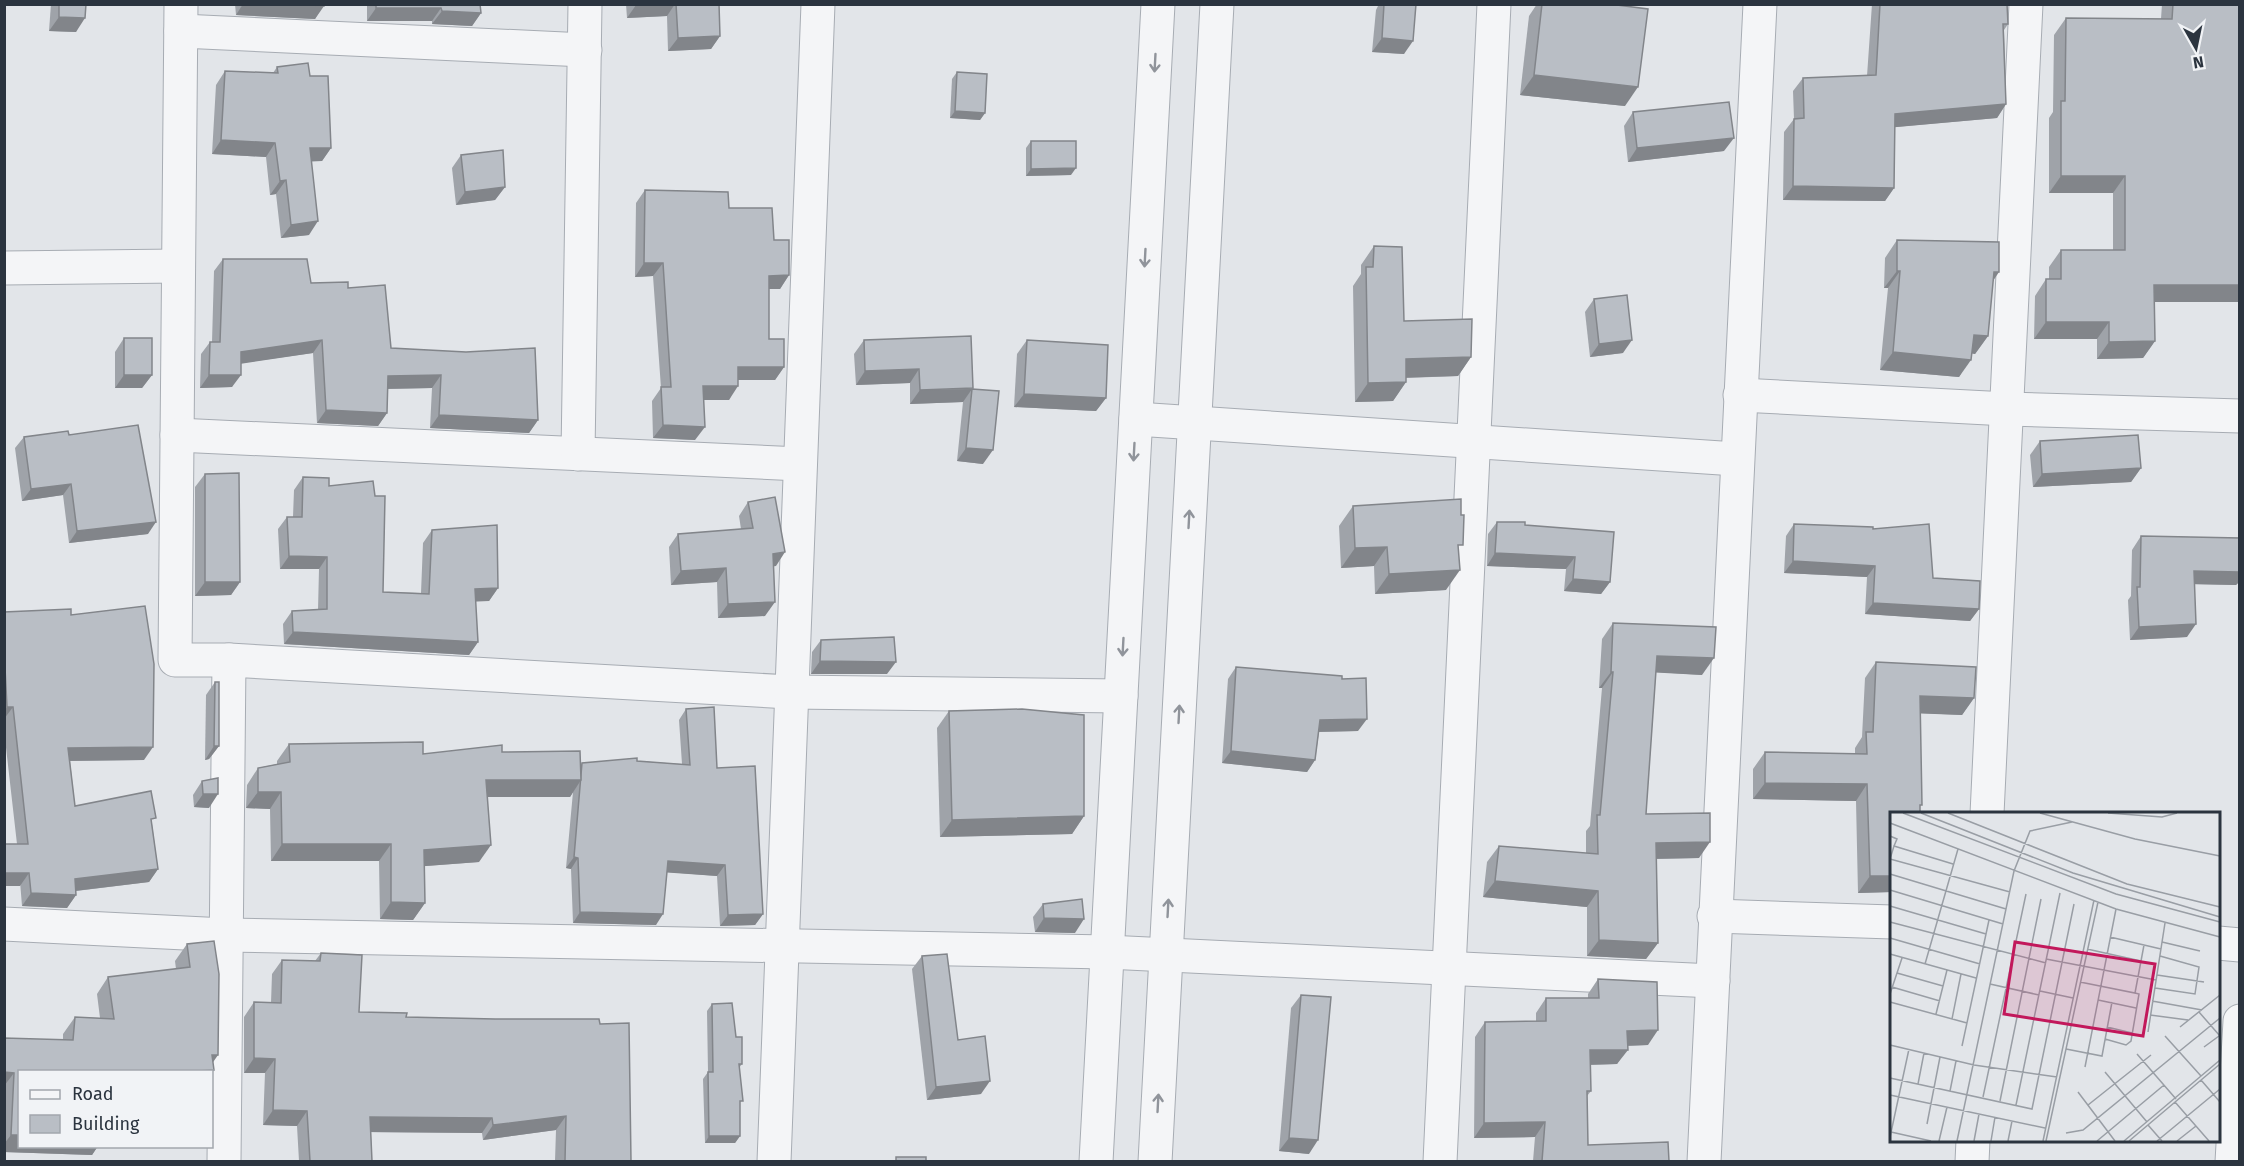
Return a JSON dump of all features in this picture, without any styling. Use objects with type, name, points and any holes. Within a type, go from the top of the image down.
[{"type":"street","points":[[578,454],[585,4]]},
{"type":"street","points":[[774,1161],[780,945],[818,4]]},
{"type":"street","points":[[1096,1161],[1158,4]]},
{"type":"street","points":[[1155,1161],[1217,4]]},
{"type":"street","points":[[1440,1161],[1447,968],[1494,4]]},
{"type":"street","points":[[1704,1161],[1714,916],[1760,4]]},
{"type":"street","points":[[1987,812],[2026,4]]},
{"type":"street","points":[[585,50],[181,18],[175,660],[229,660],[790,692],[1121,696]]},
{"type":"street","points":[[4,268],[178,266]]},
{"type":"street","points":[[1740,395],[2007,409],[2240,416]]},
{"type":"street","points":[[1136,419],[1737,459]]},
{"type":"street","points":[[177,435],[800,464]]},
{"type":"street","points":[[224,1161],[229,660]]},
{"type":"street","points":[[1714,916],[1890,922]]},
{"type":"street","points":[[4,924],[225,935],[1107,952],[1713,981]]},
{"type":"street","points":[[2220,943],[2240,945]]},
{"type":"street","points":[[2232,1161],[2240,1021]]},
{"type":"street","points":[[1972,1161],[1973,1142]]},
{"type":"building","points":[[59,4],[86,4],[85,18],[59,17]]},
{"type":"building","points":[[299,4],[324,4],[324,6]]},
{"type":"building","points":[[376,4],[480,4],[481,13],[442,11],[441,8],[376,8]]},
{"type":"building","points":[[676,4],[719,4],[720,36],[678,38]]},
{"type":"building","points":[[1384,4],[1416,4],[1413,41],[1382,38]]},
{"type":"building","points":[[1542,4],[1609,4],[1648,9],[1638,87],[1534,75]]},
{"type":"building","points":[[1880,4],[2007,4],[2008,24],[2003,24],[2006,104],[1895,114],[1894,188],[1793,186],[1794,119],[1804,118],[1803,78],[1876,75]]},
{"type":"building","points":[[2173,4],[2240,4],[2240,285],[2154,285],[2155,341],[2109,342],[2109,322],[2046,322],[2046,279],[2061,279],[2061,250],[2125,250],[2125,176],[2061,176],[2061,101],[2065,101],[2066,18],[2172,19]]},
{"type":"building","points":[[308,63],[310,76],[328,76],[331,148],[310,148],[318,221],[291,225],[286,180],[280,181],[275,143],[221,140],[225,71],[278,73],[277,67]]},
{"type":"building","points":[[957,72],[987,74],[985,113],[955,111]]},
{"type":"building","points":[[1729,102],[1734,138],[1637,148],[1633,112]]},
{"type":"building","points":[[1031,141],[1076,141],[1076,168],[1031,169]]},
{"type":"building","points":[[503,150],[505,187],[465,192],[461,155]]},
{"type":"building","points":[[645,190],[728,192],[729,208],[772,208],[774,240],[789,240],[789,275],[769,276],[769,339],[784,339],[784,367],[738,367],[738,386],[703,386],[705,427],[663,425],[661,387],[671,387],[663,263],[644,263]]},
{"type":"building","points":[[1897,240],[1999,242],[1999,272],[1994,272],[1988,336],[1974,335],[1971,360],[1893,352],[1900,271],[1897,271]]},
{"type":"building","points":[[1374,246],[1402,247],[1404,321],[1472,319],[1471,357],[1406,359],[1406,382],[1368,383],[1366,267],[1373,267]]},
{"type":"building","points":[[223,259],[307,259],[311,283],[348,282],[348,288],[385,285],[391,348],[466,352],[535,348],[538,420],[439,415],[441,375],[388,376],[387,413],[326,410],[322,340],[241,352],[241,375],[209,375],[210,342],[220,342]]},
{"type":"building","points":[[1627,295],[1632,340],[1599,344],[1594,299]]},
{"type":"building","points":[[971,336],[973,388],[920,390],[919,369],[865,371],[864,340]]},
{"type":"building","points":[[124,338],[152,338],[152,375],[124,375]]},
{"type":"building","points":[[1027,340],[1108,345],[1106,398],[1024,394]]},
{"type":"building","points":[[972,389],[999,391],[993,450],[966,448]]},
{"type":"building","points":[[138,425],[156,522],[77,531],[71,484],[31,489],[24,437],[68,431],[69,435]]},
{"type":"building","points":[[2138,435],[2141,468],[2042,474],[2040,441]]},
{"type":"building","points":[[239,473],[240,582],[205,582],[205,474]]},
{"type":"building","points":[[303,477],[329,478],[329,486],[373,481],[375,496],[385,496],[383,592],[429,594],[432,530],[497,525],[498,588],[475,589],[478,642],[293,632],[292,611],[327,609],[327,557],[289,556],[287,517],[302,517]]},
{"type":"building","points":[[775,497],[785,552],[773,554],[775,602],[728,604],[726,568],[681,571],[678,534],[753,528],[748,502]]},
{"type":"building","points":[[1461,499],[1461,515],[1464,515],[1463,545],[1458,545],[1460,570],[1389,574],[1387,547],[1355,548],[1353,506]]},
{"type":"building","points":[[1497,522],[1525,522],[1525,525],[1614,532],[1610,582],[1573,579],[1575,557],[1495,553]]},
{"type":"building","points":[[1794,524],[1873,527],[1873,529],[1929,524],[1933,578],[1980,581],[1979,609],[1873,603],[1875,566],[1793,561]]},
{"type":"building","points":[[2141,536],[2240,538],[2240,572],[2194,571],[2196,624],[2139,627],[2137,587],[2140,587]]},
{"type":"building","points":[[145,606],[154,664],[153,747],[68,748],[75,806],[151,791],[156,818],[151,819],[158,869],[75,879],[76,895],[31,893],[29,873],[4,873],[4,844],[28,844],[13,707],[7,707],[4,612],[71,609],[71,615]]},
{"type":"building","points":[[1613,623],[1716,627],[1714,658],[1657,656],[1646,814],[1710,813],[1710,842],[1656,843],[1658,943],[1599,940],[1598,891],[1495,881],[1499,846],[1598,854],[1597,815],[1600,815],[1613,672],[1611,672]]},
{"type":"building","points":[[894,637],[896,662],[820,661],[821,640]]},
{"type":"building","points":[[1876,662],[1976,667],[1974,698],[1920,696],[1922,805],[1920,805],[1920,812],[1890,812],[1890,876],[1870,876],[1867,784],[1765,783],[1765,752],[1867,754],[1866,732],[1873,732]]},
{"type":"building","points":[[1236,667],[1342,676],[1342,679],[1366,678],[1367,719],[1320,720],[1315,760],[1231,751]]},
{"type":"building","points":[[215,682],[219,682],[219,746],[214,746]]},
{"type":"building","points":[[714,707],[717,768],[755,766],[763,914],[728,915],[725,865],[668,861],[663,914],[580,912],[578,858],[574,857],[582,763],[637,758],[637,761],[690,765],[686,709]]},
{"type":"building","points":[[1022,709],[1084,715],[1084,816],[952,820],[949,711]]},
{"type":"building","points":[[423,742],[423,754],[502,745],[502,752],[580,751],[581,780],[486,780],[491,845],[424,850],[425,903],[391,902],[391,844],[282,844],[281,792],[258,792],[258,768],[290,762],[289,744]]},
{"type":"building","points":[[218,778],[218,794],[203,794],[202,781]]},
{"type":"building","points":[[1082,899],[1084,919],[1044,918],[1043,904]]},
{"type":"building","points":[[214,941],[219,974],[218,1055],[212,1055],[214,1070],[18,1070],[18,1135],[11,1135],[14,1073],[4,1072],[4,1038],[73,1040],[75,1017],[114,1019],[108,977],[190,967],[187,944]]},
{"type":"building","points":[[321,953],[362,955],[359,1012],[407,1013],[406,1017],[599,1019],[600,1024],[629,1023],[631,1161],[565,1161],[566,1116],[493,1125],[492,1118],[370,1117],[372,1161],[310,1161],[307,1111],[273,1110],[275,1059],[254,1058],[254,1002],[281,1003],[282,960],[320,961]]},
{"type":"building","points":[[947,954],[958,1040],[985,1036],[990,1081],[936,1087],[922,956]]},
{"type":"building","points":[[1598,979],[1657,982],[1658,1030],[1627,1031],[1628,1050],[1590,1050],[1591,1091],[1587,1091],[1588,1145],[1668,1142],[1669,1161],[1542,1161],[1545,1122],[1484,1123],[1485,1022],[1546,1021],[1546,998],[1599,998]]},
{"type":"building","points":[[1301,995],[1331,997],[1318,1140],[1289,1138]]},
{"type":"building","points":[[732,1003],[736,1037],[742,1037],[742,1064],[739,1064],[743,1101],[740,1101],[740,1136],[709,1136],[708,1072],[713,1072],[712,1004]]},
{"type":"building","points":[[896,1157],[926,1157],[926,1161],[896,1161]]}]
